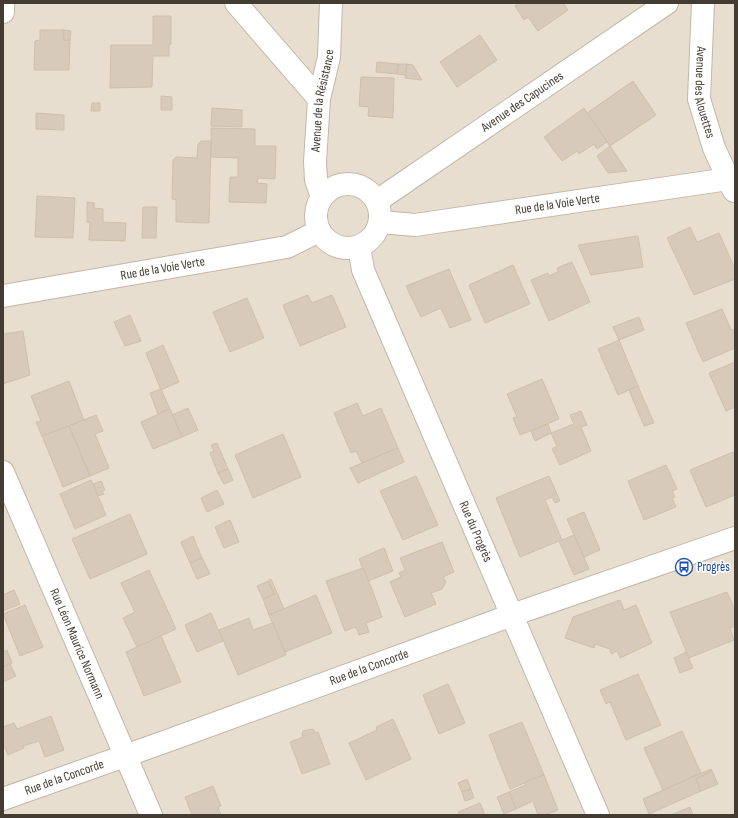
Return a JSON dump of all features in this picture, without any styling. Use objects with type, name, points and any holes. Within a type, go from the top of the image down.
[{"type":"street","points":[[3,3],[3,12]]},
{"type":"street","points":[[236,3],[319,100]]},
{"type":"street","name":"Avenue de la Résistance","points":[[322,197],[316,180],[315,162],[319,100],[329,57],[331,3]]},
{"type":"street","name":"Avenue des Capucines","points":[[377,201],[667,3]]},
{"type":"street","name":"Avenue des Alouettes","points":[[703,3],[699,99],[714,148],[733,183]]},
{"type":"street","points":[[345,183],[358,185],[369,191],[377,201],[380,212],[380,222],[373,238],[359,247],[343,248],[329,242],[320,231],[316,219],[317,207],[322,197],[333,188],[345,183]]},
{"type":"street","name":"Rue de la Voie Verte","points":[[380,222],[415,225],[733,183]]},
{"type":"street","name":"Rue de la Voie Verte","points":[[3,296],[287,247],[320,231]]},
{"type":"street","name":"Rue du Progrès","points":[[359,247],[363,270],[598,815]]},
{"type":"street","name":"Rue Léon Maurice Normann","points":[[3,472],[151,815]]},
{"type":"street","name":"Rue de la Concorde","points":[[3,799],[126,756],[512,615],[735,538]]},
{"type":"shaded area","points":[[3,3],[735,3],[735,815],[3,815]]},
{"type":"building","points":[[519,3],[563,3],[568,10],[538,31],[528,17],[524,20],[515,6]]},
{"type":"building","points":[[153,16],[171,16],[171,44],[169,45],[169,56],[153,56],[152,87],[110,88],[111,45],[153,45]]},
{"type":"building","points":[[40,30],[64,30],[64,40],[70,40],[69,70],[34,70],[35,41],[40,40]]},
{"type":"building","points":[[64,30],[71,31],[70,40],[64,40]]},
{"type":"building","points":[[480,35],[497,60],[457,87],[440,62]]},
{"type":"building","points":[[377,62],[398,64],[397,74],[376,72]]},
{"type":"building","points":[[398,64],[407,64],[406,75],[397,74]]},
{"type":"building","points":[[407,64],[413,65],[422,80],[405,78]]},
{"type":"building","points":[[361,77],[394,78],[393,118],[368,116],[369,107],[359,106]]},
{"type":"building","points":[[633,81],[656,115],[610,146],[587,113]]},
{"type":"building","points":[[161,96],[172,97],[172,110],[161,110]]},
{"type":"building","points":[[92,103],[100,103],[100,111],[91,111]]},
{"type":"building","points":[[212,108],[242,110],[242,127],[211,126]]},
{"type":"building","points":[[584,108],[607,142],[597,149],[594,144],[579,154],[577,151],[562,161],[544,137]]},
{"type":"building","points":[[36,113],[64,115],[64,130],[36,129]]},
{"type":"building","points":[[211,128],[255,129],[255,146],[276,146],[275,179],[258,178],[257,183],[267,184],[266,203],[229,202],[230,177],[238,177],[238,158],[211,157]]},
{"type":"building","points":[[201,141],[211,141],[209,223],[176,222],[176,200],[172,199],[173,160],[176,157],[197,158],[198,144]]},
{"type":"building","points":[[610,146],[627,171],[608,173],[597,156]]},
{"type":"building","points":[[37,196],[75,198],[73,238],[35,237]]},
{"type":"building","points":[[87,202],[94,203],[94,208],[103,209],[103,222],[126,223],[125,241],[89,240],[90,223],[87,222]]},
{"type":"building","points":[[143,207],[157,207],[156,238],[142,238]]},
{"type":"building","points":[[690,227],[697,242],[719,233],[735,269],[735,279],[694,295],[667,238]]},
{"type":"building","points":[[638,236],[643,267],[591,275],[578,245]]},
{"type":"building","points":[[572,262],[590,302],[549,321],[531,280],[548,273],[549,276],[558,272],[557,268]]},
{"type":"building","points":[[513,265],[530,304],[485,323],[469,285]]},
{"type":"building","points":[[449,269],[471,320],[450,328],[441,308],[421,317],[406,286]]},
{"type":"building","points":[[308,295],[312,303],[332,295],[346,327],[300,346],[283,305]]},
{"type":"building","points":[[247,298],[264,338],[230,352],[213,312]]},
{"type":"building","points":[[722,309],[731,330],[735,329],[735,348],[703,362],[686,323]]},
{"type":"building","points":[[130,315],[141,341],[125,346],[114,322]]},
{"type":"building","points":[[639,317],[644,330],[619,340],[613,327]]},
{"type":"building","points":[[23,331],[30,375],[3,384],[3,334]]},
{"type":"building","points":[[619,340],[638,386],[618,395],[598,349]]},
{"type":"building","points":[[163,345],[179,382],[161,390],[146,353]]},
{"type":"building","points":[[735,362],[735,407],[726,411],[709,373]]},
{"type":"building","points":[[542,379],[559,419],[520,435],[513,418],[517,417],[507,394]]},
{"type":"building","points":[[69,381],[84,420],[42,436],[36,422],[41,421],[31,396]]},
{"type":"building","points":[[638,386],[654,423],[644,426],[629,390]]},
{"type":"building","points":[[161,389],[170,409],[158,414],[150,393]]},
{"type":"building","points":[[357,403],[363,416],[381,408],[398,448],[362,463],[356,451],[351,453],[334,413]]},
{"type":"building","points":[[188,408],[198,430],[182,437],[172,415]]},
{"type":"building","points":[[170,409],[182,437],[153,449],[141,422]]},
{"type":"building","points":[[581,411],[587,425],[581,427],[591,451],[560,465],[552,449],[557,446],[551,433],[574,424],[570,415]]},
{"type":"building","points":[[96,415],[103,431],[95,434],[109,468],[90,476],[69,426]]},
{"type":"building","points":[[548,424],[551,433],[535,441],[531,431]]},
{"type":"building","points":[[69,426],[90,476],[63,487],[42,436]]},
{"type":"building","points":[[283,434],[301,477],[253,498],[235,455]]},
{"type":"building","points":[[217,443],[228,469],[218,473],[210,453],[214,451],[211,445]]},
{"type":"building","points":[[398,448],[404,462],[358,483],[350,468]]},
{"type":"building","points":[[733,452],[735,457],[735,495],[706,507],[690,470]]},
{"type":"building","points":[[666,465],[677,489],[672,491],[675,497],[672,498],[676,507],[644,520],[628,481]]},
{"type":"building","points":[[228,469],[233,480],[224,484],[218,473]]},
{"type":"building","points":[[416,476],[438,525],[403,540],[380,491]]},
{"type":"building","points":[[549,476],[560,501],[555,503],[552,497],[545,500],[562,540],[574,535],[589,569],[574,575],[559,541],[520,557],[496,498]]},
{"type":"building","points":[[91,480],[106,515],[75,529],[60,494]]},
{"type":"building","points":[[101,481],[105,490],[102,491],[104,494],[98,496],[93,484]]},
{"type":"building","points":[[217,490],[224,504],[207,512],[201,498]]},
{"type":"building","points":[[584,512],[600,550],[584,557],[567,519]]},
{"type":"building","points":[[130,514],[147,554],[90,579],[72,539]]},
{"type":"building","points":[[230,520],[239,542],[224,548],[215,527]]},
{"type":"building","points":[[193,536],[202,558],[190,563],[181,542]]},
{"type":"building","points":[[442,542],[454,572],[443,577],[446,582],[442,589],[431,593],[436,604],[405,617],[390,582],[401,577],[399,573],[405,570],[400,558]]},
{"type":"building","points":[[384,548],[393,571],[368,581],[359,559]]},
{"type":"building","points":[[202,558],[210,574],[197,579],[190,563]]},
{"type":"building","points":[[363,568],[382,617],[366,623],[369,632],[359,635],[356,627],[345,631],[326,581]]},
{"type":"building","points":[[149,570],[176,629],[137,647],[123,618],[135,612],[121,583]]},
{"type":"building","points":[[271,579],[284,609],[269,615],[263,599],[274,594],[268,581]]},
{"type":"building","points":[[268,581],[274,594],[263,599],[257,586]]},
{"type":"building","points":[[14,590],[20,604],[3,611],[3,595]]},
{"type":"building","points":[[727,592],[735,610],[735,626],[730,628],[734,640],[689,658],[670,612]]},
{"type":"building","points":[[316,595],[332,633],[285,652],[269,615]]},
{"type":"building","points":[[620,600],[624,610],[636,605],[652,643],[620,658],[617,651],[611,654],[610,649],[595,644],[594,648],[565,638],[573,617]]},
{"type":"building","points":[[25,605],[43,647],[20,656],[3,614]]},
{"type":"building","points":[[211,613],[223,641],[197,652],[185,625]]},
{"type":"building","points":[[249,618],[253,630],[273,623],[286,655],[238,675],[219,630]]},
{"type":"building","points":[[161,636],[181,682],[144,696],[126,652]]},
{"type":"building","points":[[7,650],[12,663],[3,667],[3,652]]},
{"type":"building","points":[[686,652],[693,668],[680,673],[674,658]]},
{"type":"building","points":[[10,664],[16,676],[3,682],[3,667]]},
{"type":"building","points":[[638,674],[661,725],[626,740],[610,702],[606,704],[600,690]]},
{"type":"building","points":[[448,684],[465,723],[439,734],[423,695]]},
{"type":"building","points":[[51,716],[64,750],[45,757],[39,741],[23,746],[24,748],[8,755],[3,743],[3,727],[14,723],[17,729]]},
{"type":"building","points":[[393,719],[411,759],[366,780],[349,743],[377,730],[376,727]]},
{"type":"building","points":[[522,722],[544,775],[510,789],[489,735]]},
{"type":"building","points":[[312,729],[315,733],[318,732],[330,764],[302,774],[290,742],[303,737],[303,731]]},
{"type":"building","points":[[682,731],[701,773],[663,790],[644,748]]},
{"type":"building","points":[[711,769],[712,771],[696,779],[701,791],[649,814],[643,799]]},
{"type":"building","points":[[712,771],[718,784],[701,791],[696,779]]},
{"type":"building","points":[[544,775],[558,810],[545,815],[538,815],[533,801],[516,809],[509,792],[526,785],[525,782]]},
{"type":"building","points":[[467,779],[471,789],[462,792],[458,783]]},
{"type":"building","points":[[213,786],[221,806],[218,807],[221,815],[192,815],[185,797]]},
{"type":"building","points":[[471,789],[474,798],[465,801],[462,792]]},
{"type":"building","points":[[509,792],[516,809],[504,814],[497,797]]},
{"type":"building","points":[[480,803],[485,815],[459,815],[458,812]]},
{"type":"building","points":[[690,807],[693,815],[671,815]]},
{"type":"place","name":"Progrès","points":[[684,567]]}]
